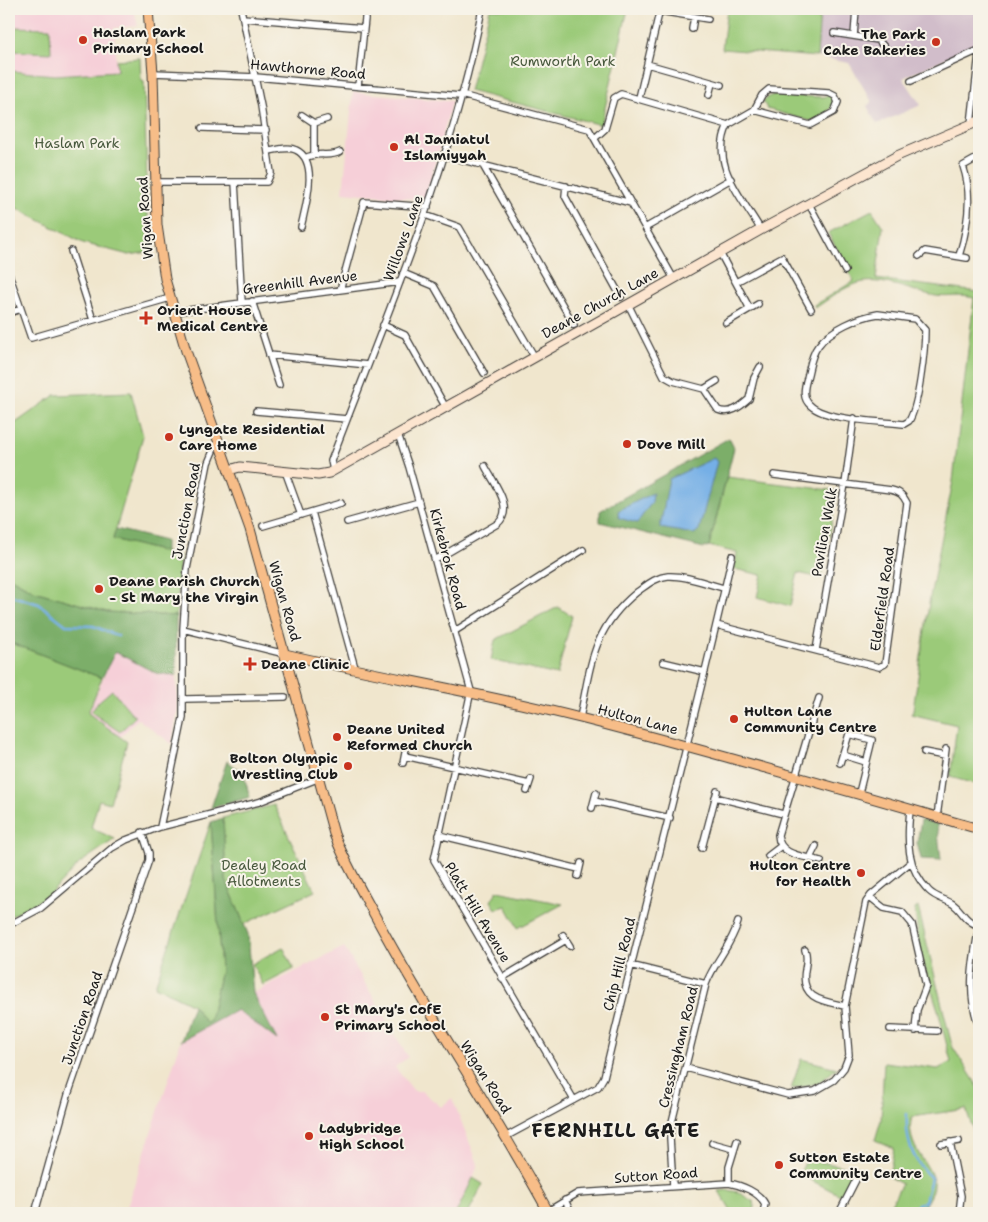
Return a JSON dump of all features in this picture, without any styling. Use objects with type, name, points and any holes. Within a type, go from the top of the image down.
[{"type":"main road","name":"Wigan Road","points":[[148,9],[153,72],[159,248],[170,298],[250,529],[317,779],[334,834],[353,876],[413,985],[507,1136],[548,1212]]},
{"type":"main road","name":"Hulton Lane","points":[[285,654],[471,692],[580,718],[858,793],[979,829]]},
{"type":"street","points":[[157,182],[267,182],[270,177],[266,130],[241,9]]},
{"type":"street","points":[[358,86],[366,9]]},
{"type":"street","name":"Willows Lane","points":[[333,470],[331,462],[426,216],[482,9]]},
{"type":"street","points":[[854,36],[856,9]]},
{"type":"street","points":[[639,98],[660,10],[708,19]]},
{"type":"street","points":[[692,29],[694,16]]},
{"type":"street","points":[[243,18],[364,28]]},
{"type":"street","points":[[834,33],[881,41],[887,50]]},
{"type":"street","points":[[911,81],[979,51],[975,122]]},
{"type":"street","points":[[647,64],[721,85]]},
{"type":"street","name":"Hawthorne Road","points":[[153,72],[256,77],[460,96],[589,129],[674,279]]},
{"type":"street","points":[[708,95],[712,82]]},
{"type":"street","points":[[754,110],[810,125],[834,112],[838,102],[835,96],[829,93],[769,89],[762,95],[754,110],[728,125],[723,138],[721,154],[724,168],[761,230]]},
{"type":"street","points":[[595,138],[605,129],[616,96],[620,94],[728,125]]},
{"type":"street","points":[[302,115],[314,123]]},
{"type":"street","points":[[314,123],[327,119]]},
{"type":"street","name":"Deane Church Lane","points":[[229,470],[240,467],[321,475],[333,470],[534,356],[624,300],[674,279],[897,156],[975,122]]},
{"type":"street","points":[[314,123],[314,153]]},
{"type":"street","points":[[202,128],[266,130]]},
{"type":"street","points":[[269,151],[292,148],[305,158],[310,178],[301,228]]},
{"type":"street","points":[[305,158],[314,153],[332,155],[340,152]]},
{"type":"street","points":[[443,155],[631,203]]},
{"type":"street","points":[[959,256],[964,239],[968,206],[968,180],[963,166],[979,157]]},
{"type":"street","points":[[482,164],[574,325]]},
{"type":"street","points":[[645,228],[731,179]]},
{"type":"street","points":[[235,182],[242,303]]},
{"type":"street","points":[[566,186],[565,196],[643,334],[664,376],[670,380],[704,389],[714,407],[727,412],[740,406],[755,394],[754,378],[760,367]]},
{"type":"street","points":[[340,290],[364,202],[428,207]]},
{"type":"street","points":[[809,204],[846,271]]},
{"type":"street","points":[[960,204],[968,206]]},
{"type":"street","points":[[426,216],[459,227],[534,356]]},
{"type":"street","points":[[303,218],[310,220]]},
{"type":"street","points":[[923,244],[925,251]]},
{"type":"street","points":[[919,256],[925,251],[967,258]]},
{"type":"street","points":[[71,252],[93,320]]},
{"type":"street","points":[[720,253],[750,309]]},
{"type":"street","points":[[736,282],[782,257],[811,309]]},
{"type":"street","points":[[9,274],[31,338],[170,298]]},
{"type":"street","points":[[403,274],[434,286],[484,373]]},
{"type":"street","name":"Greenhill Avenue","points":[[174,312],[400,282]]},
{"type":"street","points":[[799,304],[806,300]]},
{"type":"street","points":[[252,302],[279,385]]},
{"type":"street","points":[[726,323],[758,304]]},
{"type":"street","points":[[9,314],[21,309]]},
{"type":"street","points":[[878,314],[915,319],[926,330],[914,408],[910,421],[904,424],[854,418],[818,411],[809,406],[804,397],[813,354],[819,344],[831,334],[866,316],[878,314]]},
{"type":"street","points":[[383,326],[405,335],[445,406]]},
{"type":"street","points":[[269,354],[368,365]]},
{"type":"street","points":[[704,389],[717,381]]},
{"type":"street","points":[[256,411],[347,419]]},
{"type":"street","name":"Pavilion Walk","points":[[816,650],[845,484],[854,418]]},
{"type":"street","name":"Kirkebrok Road","points":[[398,434],[419,502],[471,692]]},
{"type":"street","name":"Junction Road","points":[[160,827],[182,730],[186,569],[208,463],[218,439]]},
{"type":"street","points":[[435,560],[497,524],[503,517],[504,504],[485,466]]},
{"type":"street","points":[[285,471],[301,515]]},
{"type":"street","name":"Elderfield Road","points":[[716,625],[879,667],[885,664],[907,503],[899,492],[774,475]]},
{"type":"street","points":[[347,522],[419,502]]},
{"type":"street","points":[[264,526],[341,503]]},
{"type":"street","points":[[312,512],[355,668]]},
{"type":"street","points":[[454,631],[583,550]]},
{"type":"street","name":"Chip Hill Road","points":[[507,1136],[598,1087],[604,1077],[630,965],[688,746],[732,556]]},
{"type":"street","points":[[580,718],[597,643],[606,625],[625,602],[651,582],[664,577],[682,578],[724,588]]},
{"type":"street","points":[[184,629],[285,654]]},
{"type":"street","points":[[664,662],[705,672]]},
{"type":"street","name":"Platt Hill Avenue","points":[[471,692],[434,856],[435,864],[574,1100]]},
{"type":"street","points":[[184,699],[285,697]]},
{"type":"street","points":[[262,698],[262,705]]},
{"type":"street","points":[[818,698],[778,834],[781,846],[791,853],[821,861]]},
{"type":"street","points":[[840,763],[849,734],[872,740],[858,793]]},
{"type":"street","points":[[403,763],[406,748]]},
{"type":"street","points":[[937,817],[946,749]]},
{"type":"street","points":[[924,752],[945,756]]},
{"type":"street","points":[[843,755],[866,762]]},
{"type":"street","points":[[405,756],[454,768],[530,781],[527,791]]},
{"type":"street","points":[[9,925],[49,902],[112,848],[142,832],[259,802],[317,779]]},
{"type":"street","points":[[592,808],[596,793]]},
{"type":"street","points":[[702,848],[716,794],[783,814]]},
{"type":"street","points":[[594,801],[670,818]]},
{"type":"street","points":[[910,810],[907,836],[910,862],[929,891],[953,904],[964,918],[979,927],[971,979],[975,1012],[979,1026]]},
{"type":"street","name":"Junction Road","points":[[35,1213],[68,1095],[149,860],[149,853],[142,832]]},
{"type":"street","points":[[439,835],[580,866],[578,876]]},
{"type":"street","points":[[768,856],[781,846]]},
{"type":"street","points":[[810,858],[816,846]]},
{"type":"street","points":[[686,1068],[788,1094],[815,1091],[834,1080],[847,1061],[849,1050],[845,1006],[865,906],[870,897],[910,862]]},
{"type":"street","points":[[870,897],[884,908],[902,912],[912,924],[926,986],[917,1010],[916,1031]]},
{"type":"street","name":"Cressingham Road","points":[[673,1186],[670,1130],[706,984],[711,971],[733,938],[738,922]]},
{"type":"street","points":[[502,978],[566,940]]},
{"type":"street","points":[[805,950],[807,957],[804,982],[808,992],[820,1000],[845,1006]]},
{"type":"street","points":[[630,965],[706,984]]},
{"type":"street","points":[[890,1029],[937,1031]]},
{"type":"street","points":[[728,1183],[728,1171],[737,1141]]},
{"type":"street","points":[[941,1144],[959,1141]]},
{"type":"street","points":[[950,1142],[961,1196],[959,1213]]},
{"type":"street","points":[[712,1143],[734,1150]]},
{"type":"street","points":[[840,1213],[859,1174]]},
{"type":"street","name":"Sutton Road","points":[[548,1212],[564,1200],[578,1193],[728,1183],[745,1188],[760,1197],[765,1204],[763,1213]]},
{"type":"street","points":[[564,1200],[570,1213]]},
{"type":"shaded area","name":"Haslam Park Primary School","points":[[11,9],[134,9],[138,26],[114,28],[117,71],[55,75],[10,71],[12,51],[50,53],[10,27]]},
{"type":"shaded area","points":[[820,9],[979,9],[978,43],[903,78],[921,105],[877,124],[867,106],[872,102],[849,63],[817,57]]},
{"type":"shaded area","name":"Al Jamiatul Islamiyyah","points":[[353,92],[452,101],[425,200],[343,192]]},
{"type":"shaded area","points":[[115,651],[158,674],[176,675],[178,707],[172,744],[138,719],[120,737],[88,713]]},
{"type":"shaded area","name":"Ladybridge High School","points":[[344,947],[408,1057],[395,1067],[414,1091],[422,1091],[441,1107],[452,1098],[478,1164],[469,1191],[456,1213],[125,1213],[181,1041],[237,1010],[276,1039],[253,993]]},
{"type":"green space","name":"Haslam Park","points":[[9,9],[11,9],[11,27],[50,28],[51,53],[12,51],[11,71],[55,75],[117,71],[116,60],[140,58],[141,80],[144,82],[149,252],[129,255],[83,243],[9,204]]},
{"type":"green space","name":"Rumworth Park","points":[[490,9],[628,9],[601,125],[469,91]]},
{"type":"green space","points":[[727,9],[820,9],[817,57],[722,49]]},
{"type":"green space","points":[[772,95],[823,97],[829,95],[834,101],[831,108],[825,114],[818,119],[810,121],[767,109],[763,101]]},
{"type":"green space","points":[[872,210],[883,227],[876,279],[979,292],[979,785],[950,777],[957,725],[911,714],[930,597],[953,481],[974,298],[936,296],[888,283],[869,282],[848,287],[815,308],[814,305],[854,281],[828,233]]},
{"type":"green space","points":[[131,392],[143,436],[113,539],[180,556],[176,616],[107,612],[34,591],[9,577],[9,425],[17,422],[55,395]]},
{"type":"green space","points":[[729,438],[734,448],[709,546],[704,548],[600,522],[600,511]]},
{"type":"green space","points":[[727,477],[838,491],[821,578],[798,573],[790,606],[757,597],[762,575],[734,569],[737,553],[709,546]]},
{"type":"green space","points":[[116,529],[165,541],[165,552],[113,539]]},
{"type":"green space","points":[[9,577],[34,591],[107,612],[176,616],[176,675],[158,674],[115,652],[102,678],[9,642]]},
{"type":"green space","points":[[558,607],[572,616],[557,675],[491,660],[495,640]]},
{"type":"green space","points":[[9,642],[102,678],[88,713],[127,742],[110,803],[99,800],[91,828],[115,839],[80,863],[48,896],[9,917]]},
{"type":"green space","points":[[112,690],[135,717],[120,732],[91,712],[98,702]]},
{"type":"green space","points":[[227,761],[243,773],[250,797],[211,808]]},
{"type":"green space","name":"Dealey Road Allotments","points":[[274,805],[315,891],[244,924],[226,880],[223,818]]},
{"type":"green space","points":[[223,818],[226,880],[248,934],[253,993],[277,1040],[237,1010],[181,1041],[193,1005],[206,1023],[210,1021],[221,970],[211,822]]},
{"type":"green space","points":[[921,820],[937,824],[941,860],[921,859],[917,843]]},
{"type":"green space","points":[[211,822],[221,970],[210,1021],[206,1023],[193,1005],[155,986]]},
{"type":"green space","points":[[497,891],[563,904],[518,928],[506,906],[496,909],[491,901]]},
{"type":"green space","points":[[918,907],[952,1046],[979,1088],[979,1147],[966,1109],[912,1117],[910,1128],[912,1138],[932,1178],[933,1188],[920,1213],[886,1213],[902,1184],[889,1177],[894,1148],[875,1140],[881,1120],[884,1062],[938,1069],[951,1062],[938,1010],[920,954],[915,909]]},
{"type":"green space","points":[[283,947],[294,969],[263,985],[252,964]]},
{"type":"green space","points":[[801,1059],[837,1068],[819,1083],[791,1089]]},
{"type":"green space","points":[[807,1159],[855,1169],[842,1196],[799,1174]]},
{"type":"green space","points":[[473,1178],[483,1184],[468,1213],[456,1213]]},
{"type":"green space","points":[[719,1191],[738,1192],[754,1202],[753,1213],[732,1213]]},
{"type":"water","points":[[714,458],[717,462],[699,530],[694,534],[660,528],[669,479]]},
{"type":"water","points":[[653,493],[652,502],[637,523],[619,518],[618,511]]},
{"type":"waterway","points":[[9,595],[39,604],[66,625],[93,626],[118,636]]},
{"type":"waterway","points":[[907,1114],[907,1132],[911,1149],[919,1164],[931,1178],[925,1202],[918,1204],[911,1213]]},
{"type":"place","name":"Haslam Park Primary School","points":[[83,40]]},
{"type":"place","name":"The Park Cake Bakeries","points":[[936,42]]},
{"type":"place","name":"Al Jamiatul Islamiyyah","points":[[394,147]]},
{"type":"place","name":"Orient House Medical Centre","points":[[146,318]]},
{"type":"place","name":"Lyngate Residential Care Home","points":[[169,437]]},
{"type":"place","name":"Dove Mill","points":[[627,444]]},
{"type":"place","name":"Deane Parish Church - St Mary the Virgin","points":[[99,589]]},
{"type":"place","name":"Deane Clinic","points":[[250,664]]},
{"type":"place","name":"Hulton Lane Community Centre","points":[[734,719]]},
{"type":"place","name":"Deane United Reformed Church","points":[[337,737]]},
{"type":"place","name":"Bolton Olympic Wrestling Club","points":[[348,766]]},
{"type":"place","name":"Hulton Centre for Health","points":[[861,873]]},
{"type":"place","name":"St Mary's CofE Primary School","points":[[325,1017]]},
{"type":"place","name":"Ladybridge High School","points":[[309,1136]]},
{"type":"place","name":"Sutton Estate Community Centre","points":[[779,1165]]},
{"type":"district","name":"FERNHILL GATE","points":[[616,1130]]}]
